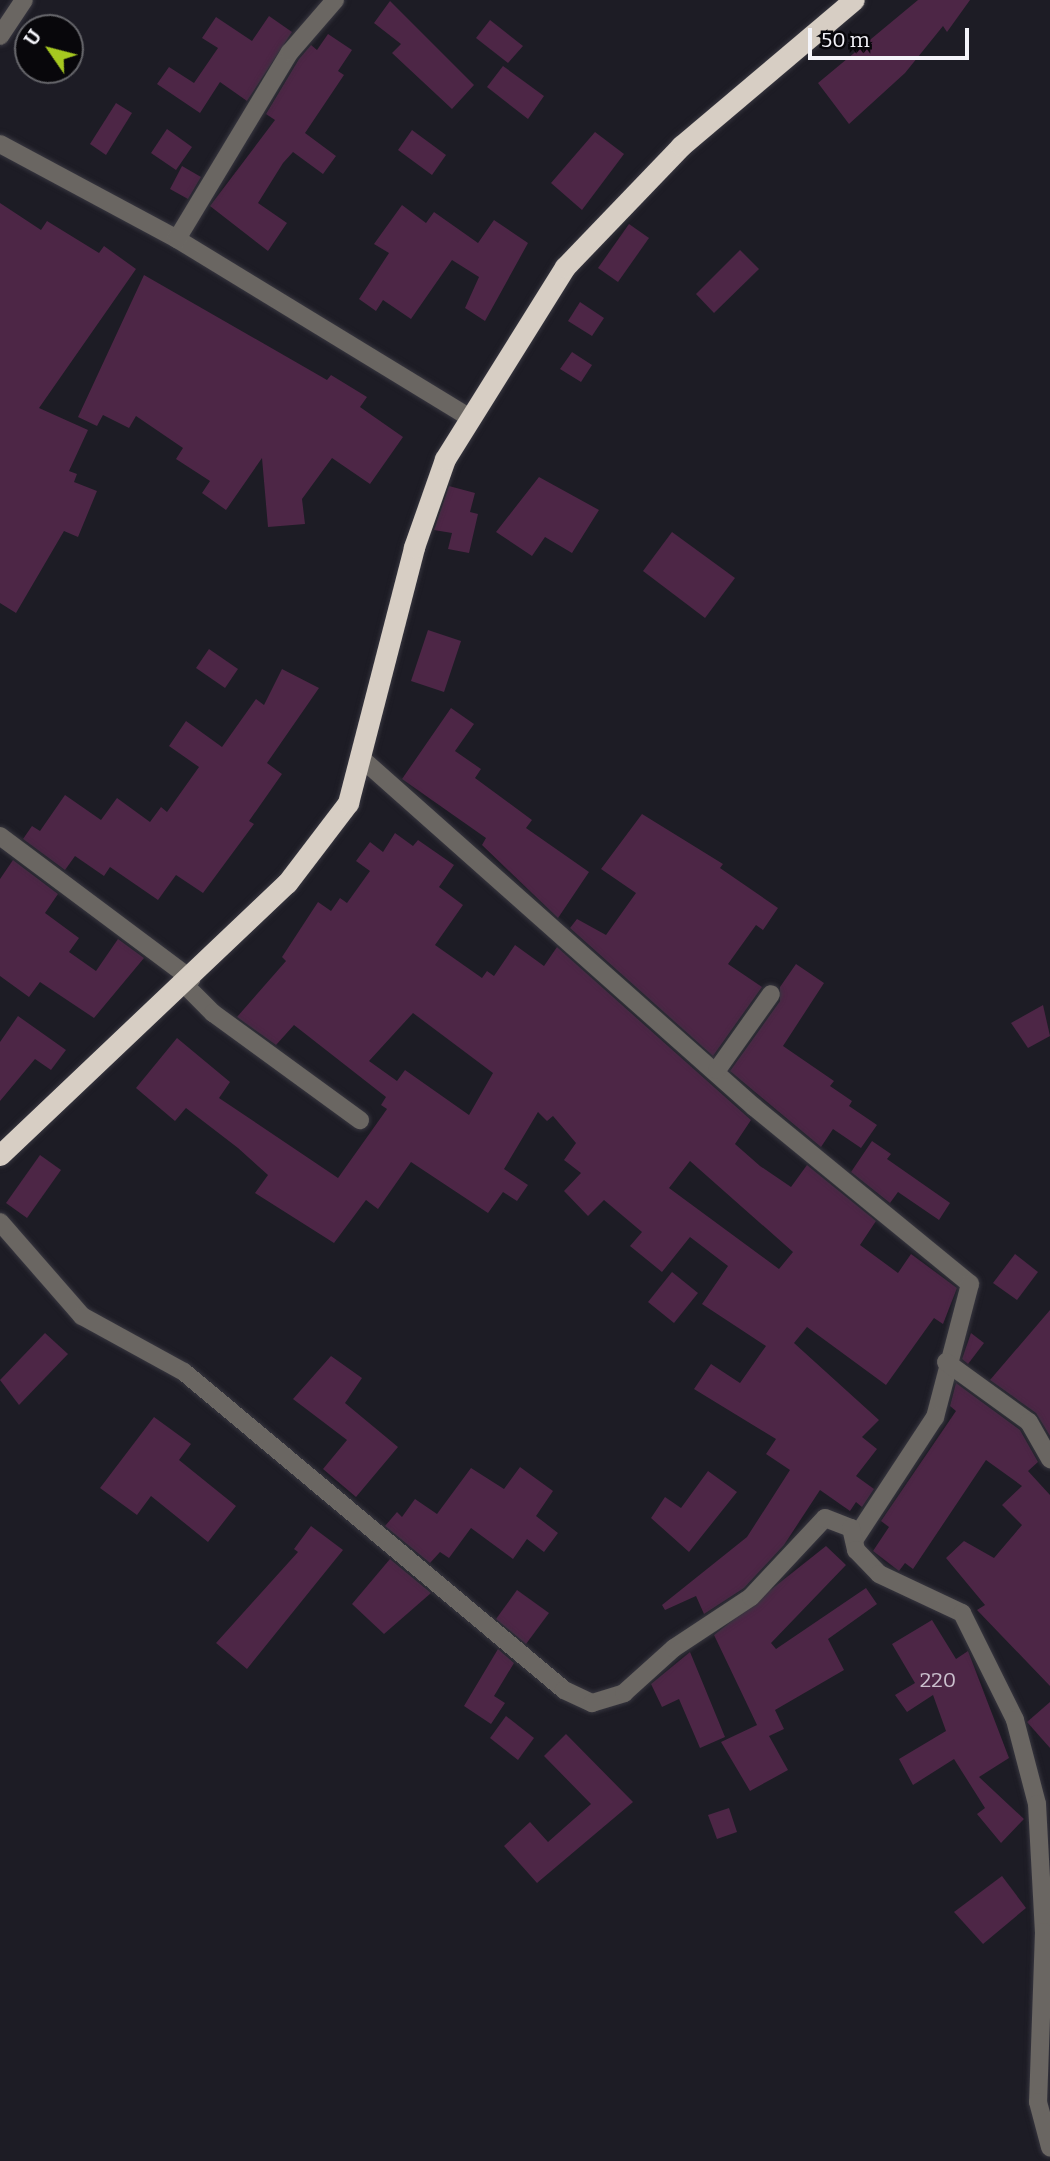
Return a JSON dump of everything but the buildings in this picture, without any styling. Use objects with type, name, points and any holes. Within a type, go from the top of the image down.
[{"type":"highway","points":[[0,1155],[188,982],[324,839],[348,803],[414,547],[445,459],[532,313],[586,243],[681,146],[854,0]]},
{"type":"street","points":[[0,36],[24,0]]},
{"type":"street","points":[[177,239],[290,52],[335,0]]},
{"type":"street","points":[[0,144],[177,239],[469,417]]},
{"type":"street","points":[[361,758],[911,1241],[965,1279],[971,1294],[946,1362],[921,1446],[855,1539]]},
{"type":"street","points":[[0,836],[188,982],[213,1013],[360,1120]]},
{"type":"street","points":[[717,1070],[771,994]]},
{"type":"street","points":[[0,1222],[82,1316],[184,1372],[564,1690],[592,1703],[624,1693],[674,1648],[751,1597],[825,1518],[842,1521],[855,1539],[856,1550],[879,1574],[962,1613],[1015,1720],[1037,1804],[1044,1932],[1038,2102],[1050,2147]]},
{"type":"street","points":[[946,1362],[1029,1422],[1050,1459]]}]
